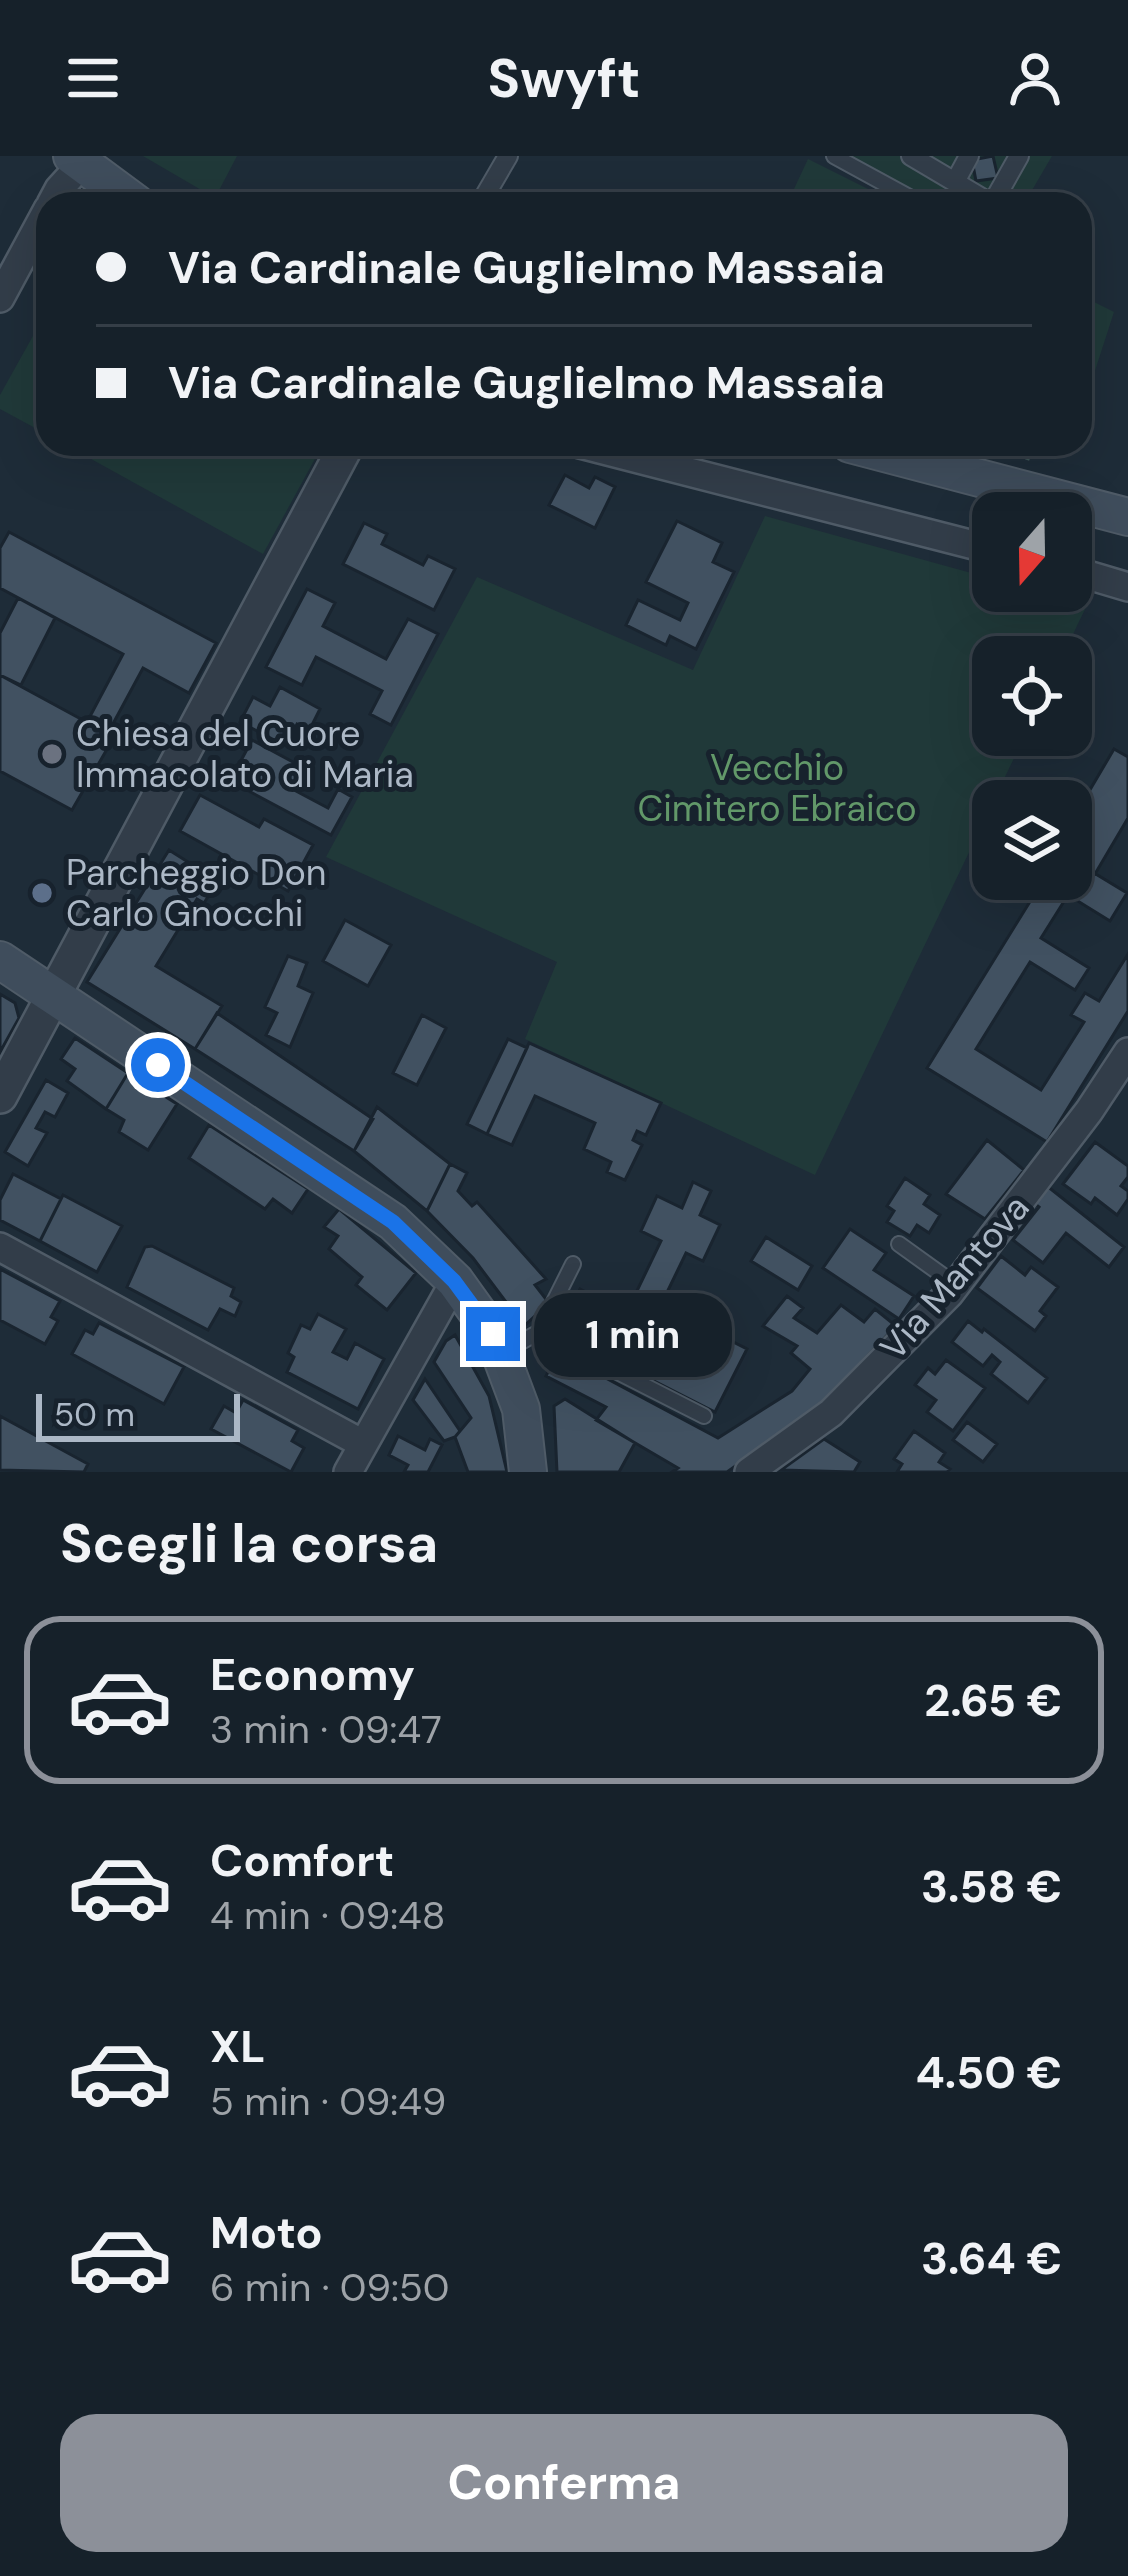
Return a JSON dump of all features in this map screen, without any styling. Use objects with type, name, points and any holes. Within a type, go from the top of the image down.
[{"type":"main road","points":[[77,161],[120,192]]},
{"type":"main road","points":[[896,456],[1128,517]]},
{"type":"main road","points":[[0,960],[393,1222],[454,1281],[493,1334],[521,1408],[528,1472]]},
{"type":"street","points":[[487,192],[508,156]]},
{"type":"street","points":[[911,156],[972,192]]},
{"type":"street","points":[[955,182],[969,156]]},
{"type":"street","points":[[999,192],[1019,156]]},
{"type":"street","points":[[57,192],[77,161]]},
{"type":"street","points":[[0,298],[36,231]]},
{"type":"street","points":[[0,1096],[341,456]]},
{"type":"street","points":[[627,456],[972,545]]},
{"type":"street","points":[[1092,576],[1128,587]]},
{"type":"street","name":"Via Mantova","points":[[749,1472],[832,1413],[956,1285],[1089,1112],[1128,1052]]},
{"type":"street","points":[[0,1247],[363,1444]]},
{"type":"street","points":[[347,1472],[454,1281]]},
{"type":"lane","points":[[834,156],[900,192]]},
{"type":"lane","points":[[899,1244],[956,1285]]},
{"type":"lane","points":[[500,1354],[539,1332],[573,1264]]},
{"type":"lane","points":[[539,1332],[704,1416]]},
{"type":"green space","points":[[143,156],[237,156],[218,192],[205,192]]},
{"type":"green space","points":[[845,156],[1052,156],[1031,192],[909,192]]},
{"type":"green space","points":[[808,159],[874,192],[793,192]]},
{"type":"green space","points":[[1092,301],[1114,312],[1092,380]]},
{"type":"green space","points":[[36,330],[36,428],[0,409],[0,395]]},
{"type":"green space","points":[[86,456],[316,456],[263,554]]},
{"type":"green space","name":"Vecchio Cimitero Ebraico","points":[[765,516],[972,573],[972,612],[1084,612],[1072,636],[972,636],[972,756],[1015,756],[1004,780],[972,780],[972,846],[815,1175],[525,1039],[557,962],[326,857],[477,577],[693,670]]},
{"type":"building","points":[[993,156],[998,178],[976,181],[972,160]]},
{"type":"building","points":[[565,475],[589,488],[595,477],[615,487],[595,528],[549,505]]},
{"type":"building","points":[[677,521],[722,543],[713,562],[734,572],[696,649],[670,636],[666,645],[626,625],[638,600],[680,620],[688,603],[646,582]]},
{"type":"building","points":[[364,523],[387,534],[382,544],[423,565],[428,556],[455,569],[434,610],[343,564]]},
{"type":"building","points":[[9,532],[216,643],[189,693],[143,668],[108,733],[87,722],[123,654],[0,588],[0,548]]},
{"type":"building","points":[[307,589],[335,603],[323,626],[386,659],[408,619],[438,634],[391,725],[370,714],[382,691],[316,657],[302,685],[266,667]]},
{"type":"building","points":[[18,598],[55,618],[21,685],[0,675],[0,633]]},
{"type":"building","name":"Chiesa del Cuore Immacolato di Maria","points":[[0,675],[114,737],[72,810],[0,771]]},
{"type":"building","points":[[280,687],[320,709],[309,731],[297,724],[294,730],[289,727],[280,743],[240,722],[253,697],[270,706]]},
{"type":"building","points":[[252,740],[306,769],[294,790],[328,808],[338,789],[352,797],[331,835],[230,781]]},
{"type":"building","points":[[1114,749],[1128,757],[1128,818],[1095,874],[1092,872],[1092,786]]},
{"type":"building","points":[[200,795],[259,827],[264,819],[313,845],[288,891],[180,831]]},
{"type":"building","points":[[169,850],[218,881],[204,903],[197,899],[156,966],[222,1006],[195,1049],[87,982]]},
{"type":"building","points":[[1092,872],[1127,893],[1110,921],[1076,900],[1092,900]]},
{"type":"building","points":[[1031,900],[1065,900],[1041,938],[1089,968],[1075,990],[1030,962],[976,1049],[1041,1090],[1084,1022],[1071,1015],[1085,993],[1099,1001],[1128,954],[1128,1011],[1047,1142],[927,1068]]},
{"type":"building","points":[[345,920],[391,945],[368,986],[323,961]]},
{"type":"building","points":[[288,956],[307,963],[298,986],[313,993],[290,1047],[266,1035],[277,1013],[265,1007]]},
{"type":"building","points":[[0,994],[15,1003],[19,1018],[0,1052]]},
{"type":"building","points":[[217,1013],[373,1119],[354,1151],[195,1049]]},
{"type":"building","points":[[422,1015],[446,1028],[417,1085],[393,1073]]},
{"type":"building","points":[[75,1038],[128,1073],[106,1109],[67,1081],[75,1069],[61,1059]]},
{"type":"building","points":[[508,1039],[527,1048],[487,1134],[467,1124]]},
{"type":"building","points":[[529,1043],[661,1103],[646,1135],[637,1131],[633,1140],[642,1145],[625,1180],[607,1172],[611,1162],[584,1149],[595,1123],[535,1096],[512,1145],[487,1134]]},
{"type":"building","points":[[128,1073],[177,1104],[148,1150],[119,1132],[124,1120],[106,1109]]},
{"type":"building","points":[[46,1080],[68,1093],[55,1117],[45,1112],[36,1128],[47,1133],[28,1166],[5,1152]]},
{"type":"building","points":[[377,1107],[450,1164],[427,1211],[354,1151]]},
{"type":"building","points":[[209,1125],[308,1189],[292,1213],[273,1199],[265,1209],[189,1158]]},
{"type":"building","points":[[987,1140],[1024,1170],[985,1219],[946,1194]]},
{"type":"building","points":[[1095,1142],[1128,1166],[1128,1177],[1121,1186],[1128,1191],[1128,1199],[1117,1215],[1095,1198],[1091,1204],[1063,1184]]},
{"type":"building","points":[[450,1164],[467,1173],[458,1191],[472,1206],[477,1202],[546,1279],[535,1285],[549,1303],[524,1326],[473,1258],[427,1211]]},
{"type":"building","points":[[13,1174],[61,1199],[40,1241],[0,1220],[0,1200]]},
{"type":"building","points":[[905,1178],[930,1195],[924,1204],[940,1215],[929,1233],[917,1225],[910,1236],[887,1222],[894,1211],[887,1206]]},
{"type":"building","points":[[693,1182],[711,1191],[700,1215],[720,1225],[703,1261],[686,1253],[659,1309],[634,1297],[661,1241],[641,1231],[657,1196],[682,1208]]},
{"type":"building","points":[[1047,1186],[1124,1247],[1109,1267],[1066,1233],[1043,1263],[1013,1240],[1039,1207],[1034,1203]]},
{"type":"building","points":[[63,1195],[122,1226],[97,1272],[40,1241]]},
{"type":"building","points":[[339,1209],[416,1273],[387,1310],[356,1285],[362,1277],[329,1249],[338,1236],[324,1227]]},
{"type":"building","points":[[850,1229],[886,1253],[874,1270],[914,1296],[899,1319],[823,1268]]},
{"type":"building","points":[[766,1237],[812,1266],[798,1290],[751,1261]]},
{"type":"building","points":[[152,1246],[234,1288],[231,1296],[241,1302],[235,1316],[220,1309],[208,1330],[127,1287],[145,1247]]},
{"type":"building","points":[[1001,1256],[1025,1275],[1031,1267],[1058,1287],[1040,1311],[1046,1316],[1035,1331],[977,1288]]},
{"type":"building","points":[[0,1269],[60,1301],[51,1317],[58,1321],[45,1344],[0,1320]]},
{"type":"building","points":[[580,1289],[666,1333],[676,1313],[747,1349],[715,1412],[558,1332]]},
{"type":"building","points":[[787,1296],[803,1308],[794,1318],[817,1333],[841,1305],[864,1322],[875,1309],[896,1326],[820,1406],[727,1472],[672,1472],[678,1468],[596,1420],[606,1407],[546,1376],[557,1352],[718,1438],[792,1391],[810,1369],[791,1353],[797,1346],[763,1326]]},
{"type":"building","points":[[318,1314],[346,1329],[333,1352],[347,1359],[355,1343],[384,1359],[358,1409],[287,1372],[294,1357],[288,1353],[301,1325],[310,1329]]},
{"type":"building","points":[[968,1321],[1047,1378],[1028,1403],[991,1374],[1000,1362],[992,1355],[983,1366],[952,1342]]},
{"type":"building","points":[[99,1323],[184,1367],[164,1404],[72,1354],[85,1330],[93,1334]]},
{"type":"building","points":[[455,1335],[489,1396],[507,1472],[468,1472],[455,1437],[471,1418],[434,1362]]},
{"type":"building","points":[[946,1360],[985,1388],[953,1431],[927,1412],[936,1400],[915,1385],[928,1368],[935,1374]]},
{"type":"building","points":[[425,1379],[460,1431],[455,1437],[444,1441],[413,1400]]},
{"type":"building","points":[[565,1399],[635,1443],[619,1472],[557,1472],[554,1406]]},
{"type":"building","points":[[243,1400],[298,1430],[292,1441],[304,1448],[291,1472],[211,1429],[224,1406],[236,1413]]},
{"type":"building","points":[[0,1416],[88,1464],[84,1472],[0,1470]]},
{"type":"building","points":[[967,1422],[997,1444],[983,1462],[953,1440]]},
{"type":"building","points":[[914,1431],[945,1453],[939,1462],[950,1469],[947,1472],[897,1472],[902,1464],[894,1459]]},
{"type":"building","points":[[398,1436],[425,1450],[430,1439],[442,1445],[428,1472],[404,1472],[408,1465],[389,1455]]},
{"type":"building","points":[[824,1439],[860,1462],[854,1472],[781,1470]]},
{"type":"place","name":"Chiesa del Cuore Immacolato di Maria","points":[[52,754]]},
{"type":"place","name":"Parcheggio Don Carlo Gnocchi","points":[[42,893]]},
{"type":"route","points":[[158,1065],[393,1222],[454,1281],[493,1334]]}]
